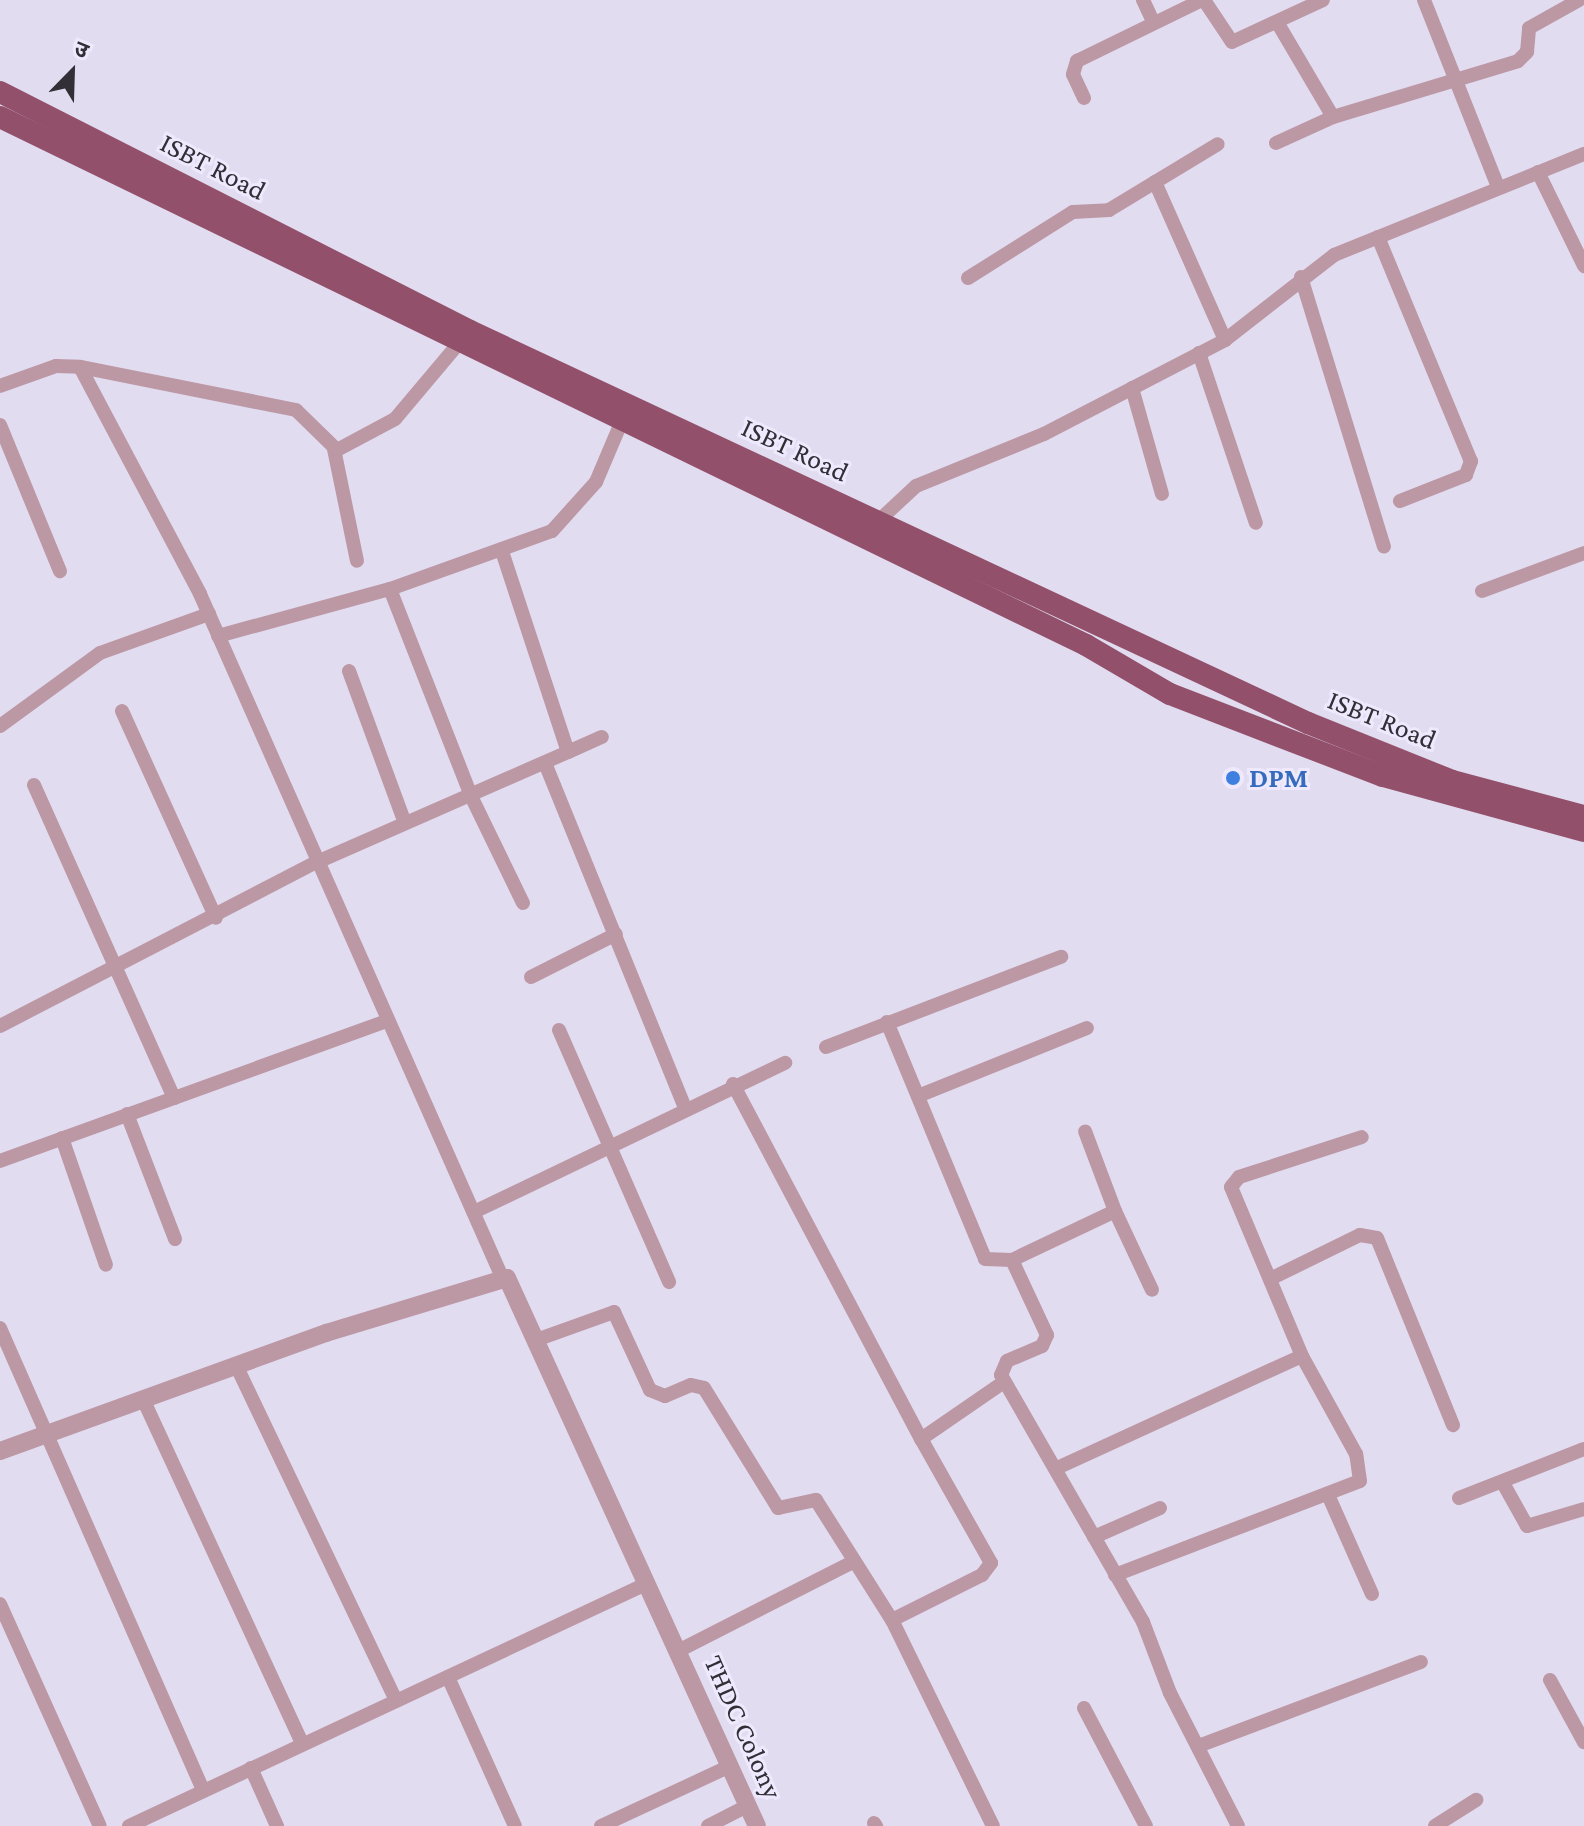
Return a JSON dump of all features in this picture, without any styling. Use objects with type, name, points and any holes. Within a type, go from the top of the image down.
[{"type":"highway","name":"ISBT Road","points":[[0,92],[532,370],[870,529],[1308,723],[1452,781],[1584,816]]},
{"type":"highway","points":[[0,117],[459,343],[532,370],[621,423],[870,529],[1086,645],[1170,694],[1299,744],[1487,810],[1584,831]]},
{"type":"highway","points":[[1299,744],[1308,723]]},
{"type":"street","points":[[1143,0],[1153,21]]},
{"type":"street","points":[[1084,98],[1075,63],[1153,21],[1203,0],[1229,42],[1323,0]]},
{"type":"street","points":[[1424,0],[1453,80],[1498,187]]},
{"type":"street","points":[[1276,143],[1333,117],[1524,57],[1529,28],[1579,0]]},
{"type":"street","points":[[1277,22],[1333,117]]},
{"type":"street","points":[[968,278],[1073,212],[1109,210],[1218,144]]},
{"type":"street","points":[[870,529],[916,486],[1132,388],[1225,340],[1301,277],[1378,237],[1584,154]]},
{"type":"street","points":[[1538,172],[1584,266]]},
{"type":"street","points":[[1155,182],[1225,340]]},
{"type":"street","points":[[1378,237],[1471,466],[1466,475],[1400,501]]},
{"type":"street","points":[[1301,277],[1384,547]]},
{"type":"street","points":[[334,449],[395,419],[459,343]]},
{"type":"street","points":[[1199,353],[1256,523]]},
{"type":"street","points":[[0,386],[56,366],[80,367],[296,410],[313,420],[334,449],[357,561]]},
{"type":"street","points":[[0,1451],[236,1365],[502,1277],[476,1211],[315,863],[209,614],[80,367]]},
{"type":"street","points":[[1132,388],[1162,494]]},
{"type":"street","points":[[218,636],[390,589],[502,551],[573,515],[621,423]]},
{"type":"street","points":[[0,425],[60,571]]},
{"type":"street","points":[[502,551],[568,752]]},
{"type":"street","points":[[1482,591],[1584,553]]},
{"type":"street","points":[[390,589],[471,796],[523,903]]},
{"type":"street","points":[[0,726],[100,653],[209,614]]},
{"type":"street","points":[[349,671],[405,823]]},
{"type":"street","points":[[122,711],[216,918]]},
{"type":"street","points":[[0,1026],[113,965],[216,918],[315,863],[602,737]]},
{"type":"street","points":[[545,763],[684,1106]]},
{"type":"street","points":[[34,785],[174,1098]]},
{"type":"street","points":[[531,977],[616,934]]},
{"type":"street","points":[[826,1047],[1061,957]]},
{"type":"street","points":[[0,1161],[387,1021]]},
{"type":"street","points":[[887,1022],[980,1253],[991,1262],[1012,1260],[1115,1211]]},
{"type":"street","points":[[918,1096],[1087,1028]]},
{"type":"street","points":[[559,1030],[669,1282]]},
{"type":"street","points":[[476,1211],[684,1106],[785,1063]]},
{"type":"street","points":[[733,1084],[921,1439],[991,1563],[982,1575],[892,1620]]},
{"type":"street","points":[[127,1114],[175,1239]]},
{"type":"street","points":[[1085,1131],[1115,1211],[1152,1290]]},
{"type":"street","points":[[1115,1575],[1329,1497],[1360,1481],[1360,1467],[1302,1356],[1232,1194],[1234,1181],[1362,1137]]},
{"type":"street","points":[[62,1138],[106,1265]]},
{"type":"street","points":[[1270,1279],[1360,1235],[1377,1238],[1453,1425]]},
{"type":"street","points":[[1012,1260],[1047,1335],[1003,1365],[1004,1382],[1057,1468],[1115,1575],[1201,1745],[1238,1826]]},
{"type":"street","name":"THDC Colony","points":[[502,1277],[536,1340],[757,1826]]},
{"type":"street","points":[[536,1340],[614,1312],[650,1390],[665,1396],[691,1385],[704,1388],[762,1490],[778,1508],[816,1500],[851,1563],[892,1620],[993,1826]]},
{"type":"street","points":[[0,1328],[42,1436],[203,1790]]},
{"type":"street","points":[[1057,1468],[1302,1356]]},
{"type":"street","points":[[236,1365],[396,1701]]},
{"type":"street","points":[[921,1439],[1004,1382]]},
{"type":"street","points":[[143,1399],[302,1743]]},
{"type":"street","points":[[1459,1498],[1584,1449]]},
{"type":"street","points":[[1503,1483],[1527,1526],[1584,1509]]},
{"type":"street","points":[[1329,1497],[1372,1594]]},
{"type":"street","points":[[1094,1537],[1160,1508]]},
{"type":"street","points":[[678,1651],[851,1563]]},
{"type":"street","points":[[129,1826],[151,1822],[203,1790],[646,1584]]},
{"type":"street","points":[[0,1604],[4,1624],[100,1826]]},
{"type":"street","points":[[1201,1745],[1421,1662]]},
{"type":"street","points":[[448,1677],[515,1826]]},
{"type":"street","points":[[1550,1680],[1584,1742]]},
{"type":"street","points":[[1084,1708],[1146,1826]]},
{"type":"street","points":[[601,1826],[730,1766]]},
{"type":"street","points":[[251,1768],[277,1826]]},
{"type":"street","points":[[1435,1826],[1476,1800]]},
{"type":"street","points":[[708,1826],[747,1806]]},
{"type":"place","name":"DPM","points":[[1233,778]]}]
